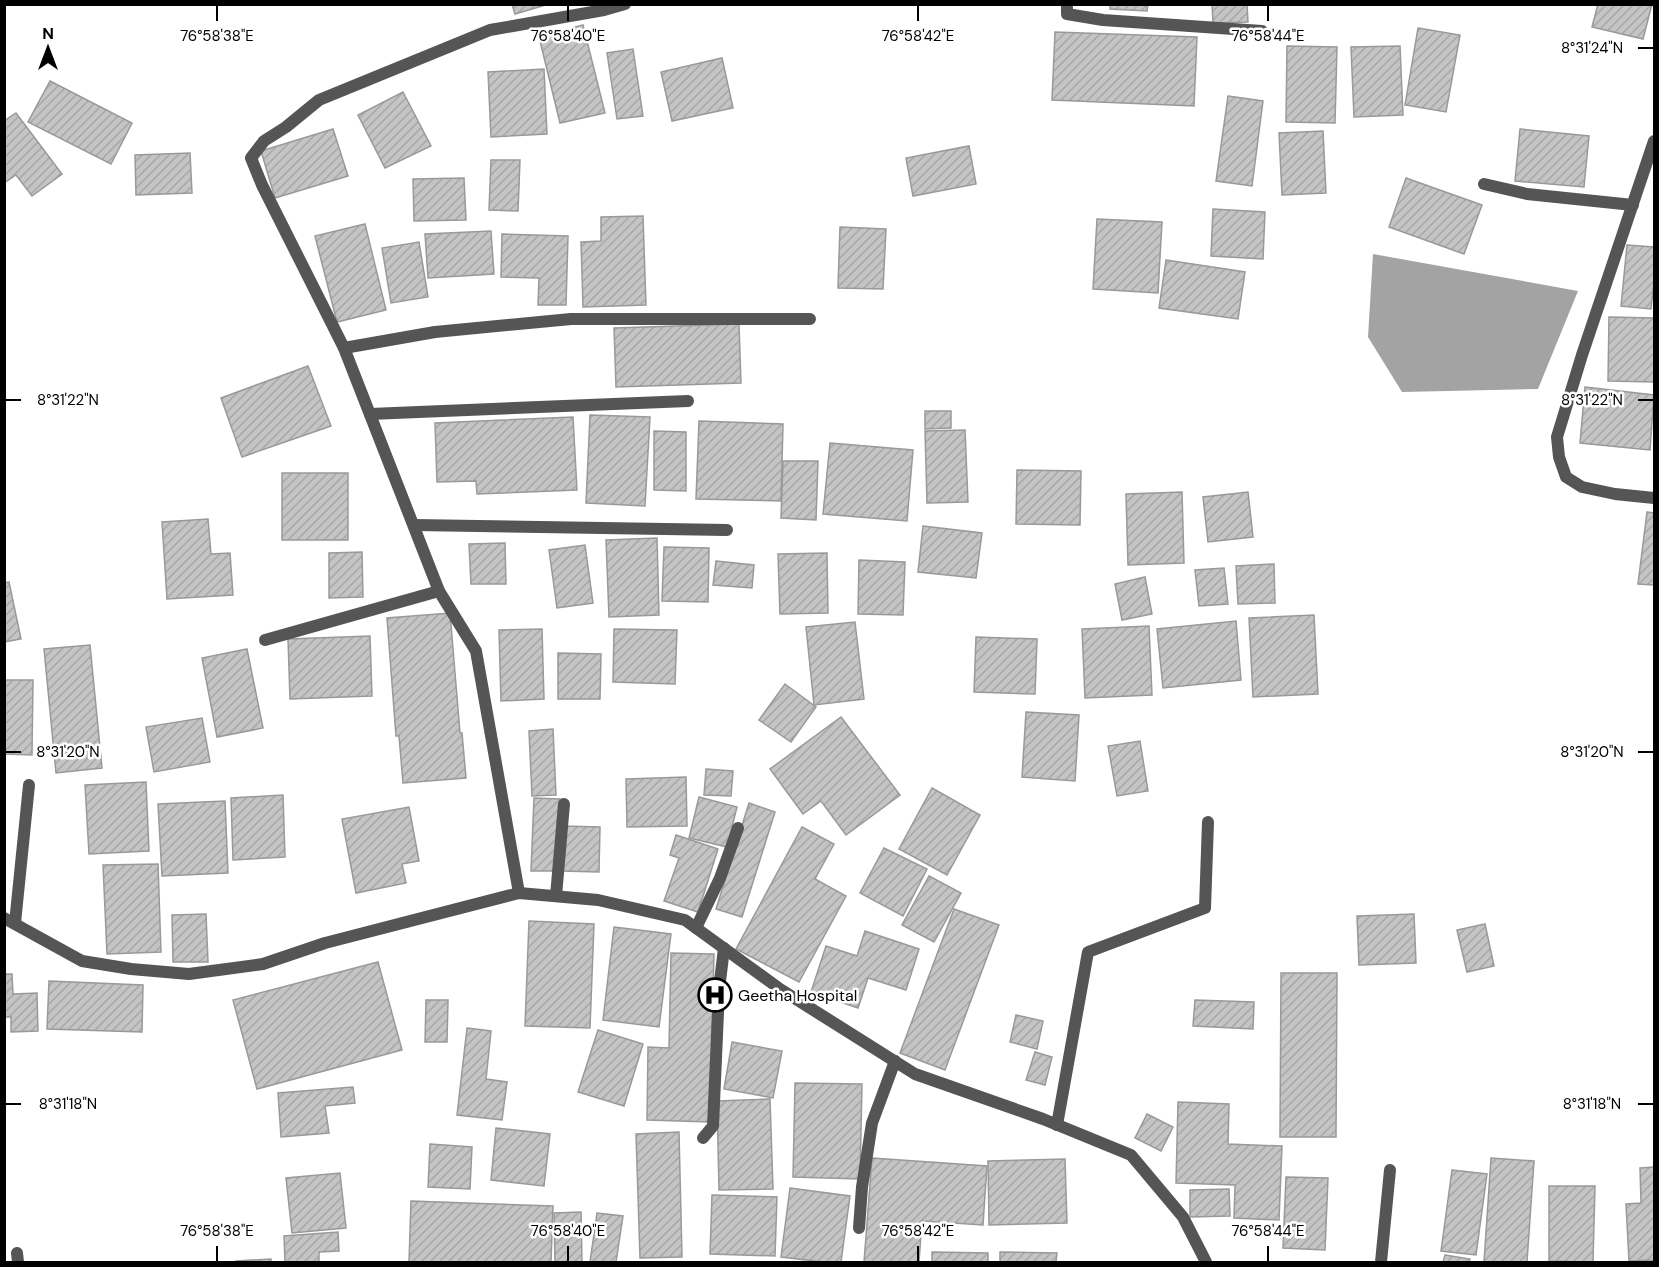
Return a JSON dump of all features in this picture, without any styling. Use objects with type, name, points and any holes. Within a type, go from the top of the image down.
[{"type":"street","points":[[519,893],[476,651],[439,591],[344,348],[262,185],[251,158],[264,141],[286,127],[319,100],[490,30],[604,10],[625,4]]},
{"type":"street","points":[[1067,4],[1067,14],[1103,20],[1262,31]]},
{"type":"street","points":[[1654,141],[1557,437],[1559,457],[1566,477],[1582,487],[1654,498]]},
{"type":"street","points":[[1484,184],[1527,194],[1632,205]]},
{"type":"street","points":[[344,348],[435,332],[571,319],[810,319]]},
{"type":"street","points":[[370,414],[688,401]]},
{"type":"street","points":[[414,525],[727,530]]},
{"type":"street","points":[[265,640],[439,591]]},
{"type":"street","points":[[29,785],[10,920],[82,961],[131,969],[189,974],[263,964],[325,944],[519,893],[598,900],[685,920],[780,989],[915,1074],[1057,1125],[1131,1155],[1183,1216],[1206,1263]]},
{"type":"street","points":[[556,896],[564,804]]},
{"type":"street","points":[[1057,1125],[1088,952],[1205,908],[1208,822]]},
{"type":"street","points":[[696,928],[720,878],[738,828]]},
{"type":"street","points":[[703,1138],[713,1126],[719,990],[724,948]]},
{"type":"street","points":[[858,1228],[872,1123],[895,1061]]},
{"type":"street","points":[[1381,1263],[1390,1170]]},
{"type":"shaded area","points":[[1373,254],[1578,291],[1538,389],[1402,392],[1368,337]]},
{"type":"building","points":[[512,4],[549,4],[515,14]]},
{"type":"building","points":[[1110,4],[1148,4],[1147,11],[1110,9]]},
{"type":"building","points":[[1212,4],[1247,4],[1248,22],[1213,23]]},
{"type":"building","points":[[1598,4],[1652,4],[1643,39],[1592,27]]},
{"type":"building","points":[[583,25],[605,113],[560,123],[539,37]]},
{"type":"building","points":[[1418,28],[1460,35],[1446,112],[1405,105]]},
{"type":"building","points":[[1055,32],[1197,37],[1194,106],[1052,100]]},
{"type":"building","points":[[1287,46],[1337,47],[1335,123],[1286,122]]},
{"type":"building","points":[[1400,46],[1403,115],[1354,117],[1351,47]]},
{"type":"building","points":[[633,49],[643,116],[617,119],[607,53]]},
{"type":"building","points":[[722,58],[733,108],[672,121],[661,72]]},
{"type":"building","points":[[544,69],[547,134],[491,137],[488,72]]},
{"type":"building","points":[[50,81],[132,123],[111,164],[28,122]]},
{"type":"building","points":[[403,92],[431,146],[385,168],[358,115]]},
{"type":"building","points":[[1228,96],[1263,101],[1252,186],[1216,181]]},
{"type":"building","points":[[16,113],[62,174],[32,196],[16,175],[4,183],[4,121]]},
{"type":"building","points":[[333,129],[348,176],[275,198],[261,151]]},
{"type":"building","points":[[1520,129],[1589,136],[1584,187],[1515,181]]},
{"type":"building","points":[[1323,131],[1326,193],[1282,195],[1279,133]]},
{"type":"building","points":[[969,146],[976,184],[913,196],[906,158]]},
{"type":"building","points":[[190,153],[192,193],[136,195],[135,155]]},
{"type":"building","points":[[491,160],[520,160],[518,211],[489,210]]},
{"type":"building","points":[[464,178],[466,220],[414,221],[413,179]]},
{"type":"building","points":[[1406,178],[1482,205],[1464,254],[1389,227]]},
{"type":"building","points":[[1213,209],[1265,212],[1263,259],[1211,256]]},
{"type":"building","points":[[643,216],[646,305],[583,307],[581,242],[601,241],[601,217]]},
{"type":"building","points":[[1097,219],[1162,222],[1158,293],[1093,289]]},
{"type":"building","points":[[365,224],[386,310],[337,322],[315,236]]},
{"type":"building","points":[[840,227],[886,229],[883,289],[838,288]]},
{"type":"building","points":[[491,231],[494,274],[428,278],[425,234]]},
{"type":"building","points":[[502,234],[568,236],[566,305],[538,305],[539,278],[501,277]]},
{"type":"building","points":[[419,242],[428,297],[391,303],[382,248]]},
{"type":"building","points":[[1627,245],[1654,247],[1651,309],[1621,306]]},
{"type":"building","points":[[1166,260],[1245,272],[1238,319],[1159,308]]},
{"type":"building","points":[[1609,317],[1654,318],[1654,382],[1608,381]]},
{"type":"building","points":[[739,324],[741,383],[616,387],[614,328]]},
{"type":"building","points":[[308,366],[331,426],[242,457],[221,398]]},
{"type":"building","points":[[1585,387],[1654,395],[1650,450],[1580,443]]},
{"type":"building","points":[[925,411],[951,411],[951,428],[925,429]]},
{"type":"building","points":[[590,415],[650,417],[645,506],[586,503]]},
{"type":"building","points":[[573,417],[577,490],[477,494],[476,481],[437,482],[435,423]]},
{"type":"building","points":[[699,421],[783,424],[781,501],[696,499]]},
{"type":"building","points":[[965,430],[968,502],[927,503],[925,431]]},
{"type":"building","points":[[654,431],[686,432],[686,491],[654,490]]},
{"type":"building","points":[[830,443],[913,450],[907,521],[823,514]]},
{"type":"building","points":[[783,461],[818,461],[816,520],[781,518]]},
{"type":"building","points":[[1017,470],[1081,471],[1080,525],[1016,524]]},
{"type":"building","points":[[282,473],[348,473],[348,540],[282,540]]},
{"type":"building","points":[[1182,492],[1184,563],[1128,565],[1126,494]]},
{"type":"building","points":[[1248,492],[1253,537],[1208,542],[1203,497]]},
{"type":"building","points":[[1647,512],[1654,513],[1654,585],[1638,584]]},
{"type":"building","points":[[208,519],[211,554],[230,553],[233,595],[167,599],[162,522]]},
{"type":"building","points":[[923,526],[982,533],[976,578],[918,572]]},
{"type":"building","points":[[657,538],[659,615],[609,617],[606,540]]},
{"type":"building","points":[[505,543],[506,584],[471,584],[469,544]]},
{"type":"building","points":[[585,545],[593,603],[557,608],[549,550]]},
{"type":"building","points":[[664,547],[709,548],[708,602],[662,601]]},
{"type":"building","points":[[362,552],[363,597],[329,598],[329,553]]},
{"type":"building","points":[[827,553],[828,613],[780,614],[778,554]]},
{"type":"building","points":[[859,560],[905,562],[903,615],[858,614]]},
{"type":"building","points":[[716,561],[754,565],[752,588],[713,585]]},
{"type":"building","points":[[1274,564],[1275,603],[1238,604],[1236,566]]},
{"type":"building","points":[[1224,568],[1228,604],[1199,606],[1195,570]]},
{"type":"building","points":[[1145,577],[1152,614],[1122,620],[1115,584]]},
{"type":"building","points":[[9,582],[21,639],[4,642],[4,583]]},
{"type":"building","points":[[450,613],[466,778],[403,783],[399,736],[396,736],[387,618]]},
{"type":"building","points":[[1314,615],[1318,694],[1253,697],[1249,618]]},
{"type":"building","points":[[1236,621],[1241,680],[1163,688],[1157,629]]},
{"type":"building","points":[[855,622],[864,699],[814,705],[806,627]]},
{"type":"building","points":[[1149,626],[1152,695],[1085,698],[1082,629]]},
{"type":"building","points":[[542,629],[544,699],[501,701],[499,630]]},
{"type":"building","points":[[614,629],[677,630],[675,684],[613,682]]},
{"type":"building","points":[[370,636],[372,696],[290,699],[288,639]]},
{"type":"building","points":[[976,637],[1037,639],[1035,694],[974,692]]},
{"type":"building","points":[[90,645],[102,768],[56,773],[44,649]]},
{"type":"building","points":[[247,649],[263,728],[217,737],[202,658]]},
{"type":"building","points":[[558,653],[601,654],[600,699],[558,699]]},
{"type":"building","points":[[4,680],[33,680],[32,755],[4,754]]},
{"type":"building","points":[[785,684],[816,707],[791,742],[759,720]]},
{"type":"building","points":[[1026,712],[1079,715],[1075,781],[1022,777]]},
{"type":"building","points":[[841,717],[900,795],[846,835],[821,801],[803,814],[770,769]]},
{"type":"building","points":[[202,718],[210,762],[154,772],[146,727]]},
{"type":"building","points":[[553,729],[556,795],[532,796],[529,731]]},
{"type":"building","points":[[1140,741],[1148,791],[1117,796],[1108,746]]},
{"type":"building","points":[[706,769],[733,771],[731,796],[704,795]]},
{"type":"building","points":[[686,777],[687,826],[627,827],[626,779]]},
{"type":"building","points":[[146,782],[149,851],[89,854],[85,785]]},
{"type":"building","points":[[932,788],[980,815],[947,875],[899,849]]},
{"type":"building","points":[[283,795],[285,857],[233,860],[231,798]]},
{"type":"building","points":[[699,797],[737,807],[727,847],[689,838]]},
{"type":"building","points":[[534,798],[560,799],[557,871],[531,871]]},
{"type":"building","points":[[225,801],[228,873],[162,876],[158,804]]},
{"type":"building","points":[[749,803],[775,812],[742,917],[716,909]]},
{"type":"building","points":[[409,807],[419,861],[402,864],[406,883],[356,893],[342,819]]},
{"type":"building","points":[[563,826],[600,827],[599,872],[561,871]]},
{"type":"building","points":[[802,827],[834,844],[815,879],[846,896],[799,982],[736,949]]},
{"type":"building","points":[[676,835],[718,849],[698,912],[664,901],[679,858],[670,855]]},
{"type":"building","points":[[884,848],[927,869],[903,916],[860,893]]},
{"type":"building","points":[[158,864],[161,952],[107,954],[103,865]]},
{"type":"building","points":[[929,876],[961,893],[934,942],[902,925]]},
{"type":"building","points":[[954,909],[999,925],[945,1070],[900,1053]]},
{"type":"building","points":[[206,914],[208,962],[173,962],[172,915]]},
{"type":"building","points":[[1414,914],[1416,963],[1359,965],[1357,916]]},
{"type":"building","points":[[529,921],[594,924],[590,1028],[525,1026]]},
{"type":"building","points":[[1485,924],[1494,966],[1467,972],[1457,930]]},
{"type":"building","points":[[614,927],[671,934],[659,1027],[603,1020]]},
{"type":"building","points":[[865,931],[919,949],[906,990],[868,978],[858,1008],[811,992],[826,946],[857,956]]},
{"type":"building","points":[[671,953],[714,954],[710,1122],[647,1120],[648,1047],[669,1048]]},
{"type":"building","points":[[378,962],[402,1050],[257,1089],[233,1000]]},
{"type":"building","points":[[1281,973],[1337,973],[1336,1137],[1280,1137]]},
{"type":"building","points":[[4,974],[12,974],[13,994],[37,993],[38,1031],[11,1032],[11,1017],[4,1017]]},
{"type":"building","points":[[49,981],[143,985],[142,1032],[47,1029]]},
{"type":"building","points":[[426,1000],[448,1000],[447,1042],[425,1042]]},
{"type":"building","points":[[1195,1000],[1254,1002],[1253,1029],[1193,1026]]},
{"type":"building","points":[[1016,1015],[1043,1021],[1037,1049],[1010,1042]]},
{"type":"building","points":[[467,1028],[491,1031],[486,1079],[507,1082],[502,1120],[457,1115]]},
{"type":"building","points":[[598,1030],[643,1044],[624,1106],[578,1092]]},
{"type":"building","points":[[732,1042],[782,1051],[773,1098],[724,1089]]},
{"type":"building","points":[[1035,1052],[1052,1057],[1045,1085],[1026,1080]]},
{"type":"building","points":[[795,1083],[862,1084],[860,1179],[793,1177]]},
{"type":"building","points":[[353,1087],[355,1103],[325,1106],[329,1133],[281,1137],[278,1093]]},
{"type":"building","points":[[770,1099],[773,1189],[719,1190],[717,1101]]},
{"type":"building","points":[[1178,1102],[1229,1104],[1228,1144],[1282,1146],[1279,1220],[1234,1218],[1235,1185],[1176,1183]]},
{"type":"building","points":[[1147,1114],[1173,1127],[1161,1151],[1135,1138]]},
{"type":"building","points":[[496,1128],[550,1134],[544,1186],[491,1180]]},
{"type":"building","points":[[679,1132],[682,1257],[640,1258],[636,1134]]},
{"type":"building","points":[[430,1144],[472,1147],[470,1189],[428,1187]]},
{"type":"building","points":[[872,1158],[987,1166],[983,1225],[922,1221],[919,1262],[864,1262]]},
{"type":"building","points":[[1491,1158],[1534,1161],[1527,1262],[1484,1262]]},
{"type":"building","points":[[1065,1159],[1067,1223],[989,1225],[988,1161]]},
{"type":"building","points":[[1654,1167],[1654,1260],[1629,1261],[1626,1204],[1641,1203],[1640,1168]]},
{"type":"building","points":[[1452,1170],[1487,1174],[1476,1255],[1441,1251]]},
{"type":"building","points":[[340,1173],[346,1228],[292,1233],[286,1178]]},
{"type":"building","points":[[1286,1177],[1328,1178],[1325,1250],[1283,1248]]},
{"type":"building","points":[[1549,1186],[1595,1186],[1593,1262],[1549,1261]]},
{"type":"building","points":[[790,1188],[850,1196],[841,1262],[781,1257]]},
{"type":"building","points":[[1229,1189],[1230,1216],[1190,1217],[1190,1190]]},
{"type":"building","points":[[712,1195],[777,1197],[775,1256],[710,1254]]},
{"type":"building","points":[[411,1201],[553,1206],[551,1262],[409,1262]]},
{"type":"building","points":[[581,1212],[582,1262],[555,1262],[554,1213]]},
{"type":"building","points":[[597,1213],[623,1216],[616,1262],[590,1262]]},
{"type":"building","points":[[338,1232],[339,1251],[319,1252],[319,1262],[285,1262],[284,1236]]},
{"type":"building","points":[[932,1252],[988,1253],[988,1262],[932,1262]]},
{"type":"building","points":[[1000,1252],[1057,1253],[1056,1262],[1000,1262]]},
{"type":"building","points":[[1445,1255],[1470,1259],[1469,1262],[1443,1262]]},
{"type":"building","points":[[271,1259],[271,1262],[236,1262],[236,1261]]},
{"type":"place","name":"Geetha Hospital","points":[[715,995]]}]
